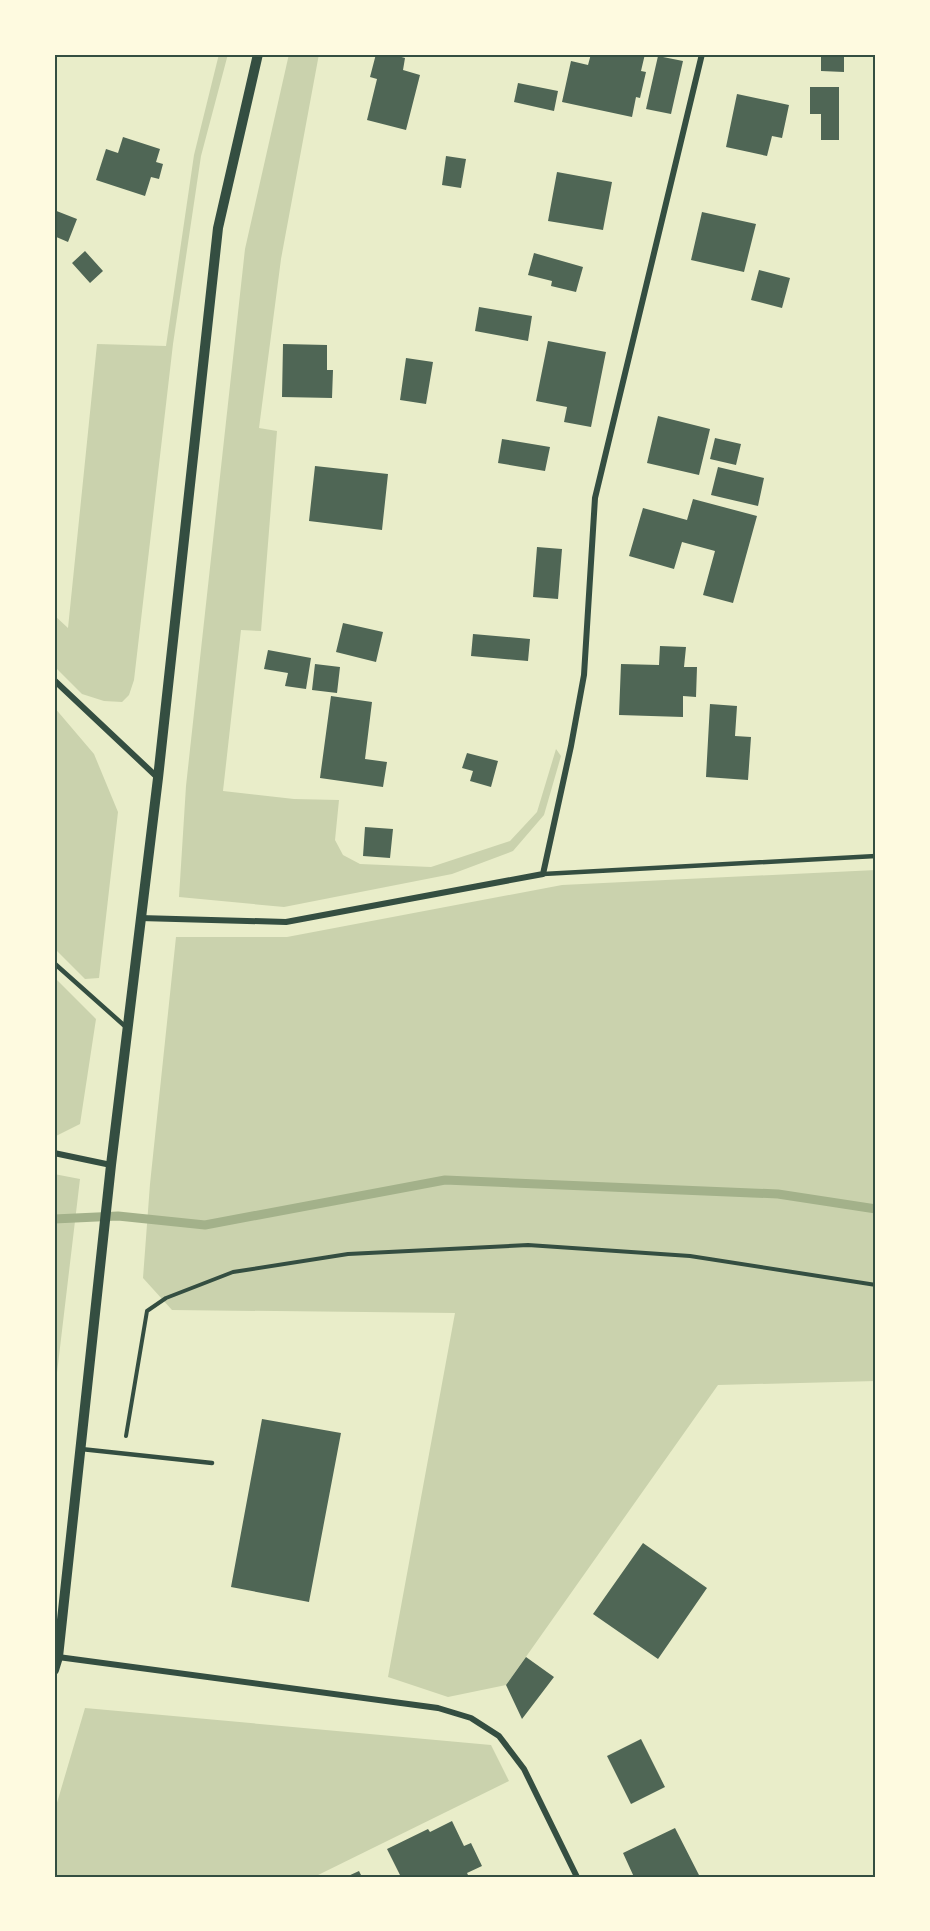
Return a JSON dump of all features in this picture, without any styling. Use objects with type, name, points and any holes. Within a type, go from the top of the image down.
[{"type":"street","points":[[54,1670],[58,1657],[111,1165],[158,778],[218,228],[258,54]]},
{"type":"street","points":[[140,918],[286,922],[543,874],[584,675],[595,498],[702,54]]},
{"type":"street","points":[[54,680],[158,778]]},
{"type":"street","points":[[54,1153],[111,1165]]},
{"type":"street","points":[[58,1657],[438,1708],[471,1718],[499,1736],[524,1769],[577,1877]]},
{"type":"lane","points":[[543,874],[876,856]]},
{"type":"lane","points":[[54,963],[127,1028]]},
{"type":"lane","points":[[81,1449],[212,1463]]},
{"type":"path","points":[[123,1454],[147,1311],[166,1298],[233,1272],[348,1254],[528,1245],[690,1256],[876,1285]]},
{"type":"green space","points":[[219,54],[228,54],[201,156],[173,344],[134,680],[129,695],[122,702],[104,701],[82,694],[54,666],[54,615],[68,628],[97,344],[166,346],[194,155]]},
{"type":"green space","points":[[289,54],[319,54],[281,259],[259,428],[277,431],[261,631],[241,630],[223,791],[294,799],[339,800],[335,840],[343,855],[360,864],[431,867],[510,841],[537,812],[556,749],[561,756],[544,815],[513,851],[452,874],[284,907],[179,897],[186,786],[245,249]]},
{"type":"green space","points":[[54,707],[94,754],[118,812],[99,978],[85,979],[54,948]]},
{"type":"green space","points":[[876,870],[876,1381],[718,1385],[506,1685],[448,1697],[388,1677],[455,1313],[172,1310],[143,1278],[150,1184],[176,937],[287,937],[562,885]]},
{"type":"green space","points":[[54,977],[96,1019],[80,1124],[54,1137]]},
{"type":"green space","points":[[54,1174],[80,1179],[54,1398]]},
{"type":"green space","points":[[85,1708],[491,1745],[509,1781],[314,1877],[54,1877],[54,1813]]},
{"type":"building","points":[[376,54],[391,54],[405,58],[403,70],[420,75],[406,130],[367,120],[377,79],[370,77]]},
{"type":"building","points":[[591,54],[645,54],[641,71],[646,72],[640,98],[636,97],[632,117],[562,102],[571,61],[588,65]]},
{"type":"building","points":[[821,54],[844,54],[844,72],[821,71]]},
{"type":"building","points":[[658,56],[683,61],[671,114],[646,109]]},
{"type":"building","points":[[518,83],[558,91],[554,111],[514,102]]},
{"type":"building","points":[[810,87],[839,87],[839,140],[821,140],[821,114],[810,114]]},
{"type":"building","points":[[737,94],[789,105],[782,138],[772,136],[767,156],[726,147]]},
{"type":"building","points":[[123,137],[160,149],[156,162],[163,164],[159,179],[151,177],[145,196],[96,180],[106,149],[118,153]]},
{"type":"building","points":[[446,156],[466,159],[461,188],[442,185]]},
{"type":"building","points":[[557,172],[612,182],[603,230],[548,221]]},
{"type":"building","points":[[54,210],[77,219],[68,242],[54,236]]},
{"type":"building","points":[[702,212],[756,224],[744,272],[691,260]]},
{"type":"building","points":[[85,251],[103,271],[90,283],[72,263]]},
{"type":"building","points":[[534,253],[583,267],[576,292],[551,286],[552,281],[528,275]]},
{"type":"building","points":[[759,270],[790,278],[782,308],[751,300]]},
{"type":"building","points":[[479,307],[532,316],[528,341],[475,331]]},
{"type":"building","points":[[548,341],[606,352],[591,427],[564,422],[567,407],[536,401]]},
{"type":"building","points":[[283,344],[327,345],[327,370],[333,370],[332,398],[282,397]]},
{"type":"building","points":[[406,358],[433,362],[426,404],[400,400]]},
{"type":"building","points":[[658,416],[710,429],[699,475],[647,463]]},
{"type":"building","points":[[715,438],[741,444],[736,465],[710,459]]},
{"type":"building","points":[[502,439],[550,447],[545,471],[498,463]]},
{"type":"building","points":[[315,466],[388,474],[382,530],[309,521]]},
{"type":"building","points":[[718,467],[764,478],[758,506],[711,495]]},
{"type":"building","points":[[693,499],[757,516],[733,603],[703,595],[715,551],[682,542],[674,569],[629,556],[643,508],[687,520]]},
{"type":"building","points":[[537,547],[562,549],[558,599],[533,597]]},
{"type":"building","points":[[343,623],[383,632],[376,662],[336,652]]},
{"type":"building","points":[[473,634],[530,639],[528,661],[471,656]]},
{"type":"building","points":[[660,646],[686,647],[684,667],[697,667],[696,697],[683,696],[683,717],[619,715],[621,664],[659,665]]},
{"type":"building","points":[[268,650],[311,658],[306,689],[285,686],[288,673],[264,669]]},
{"type":"building","points":[[315,664],[340,667],[337,693],[312,690]]},
{"type":"building","points":[[331,696],[372,702],[365,759],[387,762],[383,787],[320,778]]},
{"type":"building","points":[[710,704],[737,706],[735,736],[751,737],[748,780],[706,777]]},
{"type":"building","points":[[467,753],[498,761],[491,787],[470,781],[473,771],[462,768]]},
{"type":"building","points":[[365,827],[393,829],[390,858],[363,856]]},
{"type":"building","points":[[262,1419],[341,1433],[309,1602],[231,1587]]},
{"type":"building","points":[[643,1543],[707,1588],[658,1659],[593,1614]]},
{"type":"building","points":[[526,1657],[554,1677],[522,1719],[506,1685]]},
{"type":"building","points":[[641,1739],[665,1787],[631,1804],[607,1756]]},
{"type":"building","points":[[452,1821],[464,1846],[471,1843],[482,1866],[467,1873],[469,1877],[401,1877],[387,1849],[428,1829],[430,1832]]},
{"type":"building","points":[[675,1828],[700,1877],[634,1877],[623,1853]]},
{"type":"building","points":[[359,1871],[362,1877],[346,1877]]},
{"type":"waterway","points":[[54,1219],[118,1216],[205,1225],[445,1180],[778,1194],[876,1209]]}]
